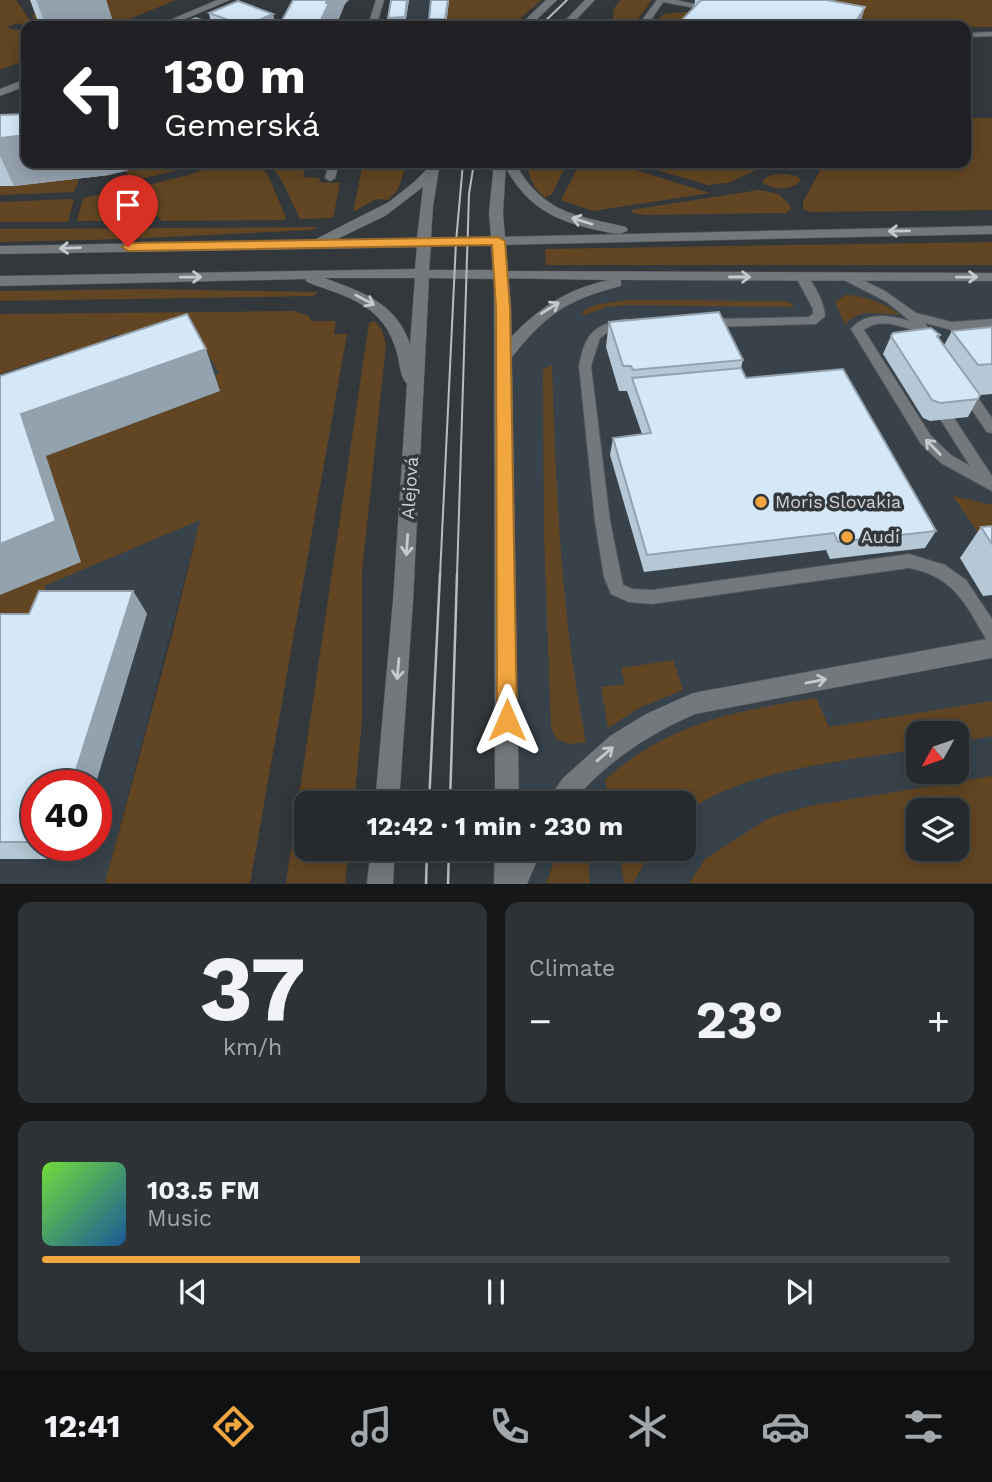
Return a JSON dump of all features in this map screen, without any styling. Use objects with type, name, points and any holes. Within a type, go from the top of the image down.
[{"type":"street","points":[[529,21],[552,0]]},
{"type":"street","points":[[570,21],[590,0]]},
{"type":"street","points":[[173,21],[215,1]]},
{"type":"street","points":[[0,93],[21,84]]},
{"type":"street","name":"Alejová","points":[[310,245],[385,212],[411,194],[431,168]]},
{"type":"street","name":"Alejová","points":[[388,791],[414,428],[424,243],[432,168]]},
{"type":"street","points":[[500,168],[496,213],[503,357],[507,791]]},
{"type":"street","points":[[511,168],[519,184],[544,207],[597,226],[674,236]]},
{"type":"street","points":[[0,250],[992,230]]},
{"type":"street","points":[[0,281],[423,274],[850,278],[992,276]]},
{"type":"street","points":[[302,275],[363,297],[392,321],[403,341],[411,379],[414,428]]},
{"type":"street","points":[[503,357],[537,317],[575,293],[612,283],[672,276]]},
{"type":"street","points":[[568,791],[598,759],[624,737],[658,718],[693,704],[992,648]]},
{"type":"street","points":[[380,884],[382,861]]},
{"type":"street","points":[[507,861],[507,884]]},
{"type":"street","points":[[513,884],[524,861]]},
{"type":"lane","points":[[374,21],[380,0]]},
{"type":"lane","points":[[647,19],[662,0],[727,12]]},
{"type":"lane","points":[[178,19],[183,21]]},
{"type":"lane","points":[[971,35],[992,34]]},
{"type":"lane","points":[[330,178],[333,168]]},
{"type":"lane","points":[[694,323],[812,321],[819,316],[819,309],[802,277]]},
{"type":"lane","points":[[850,278],[889,297],[916,317],[928,335],[880,320],[861,325],[858,333],[926,440],[946,459],[991,484]]},
{"type":"lane","points":[[916,317],[952,326],[992,323]]},
{"type":"lane","points":[[880,320],[891,337]]},
{"type":"lane","points":[[644,323],[616,325],[595,335],[589,342],[585,366],[607,551],[612,582],[618,590],[628,596],[652,597],[909,561],[926,563],[952,575],[962,584],[992,634]]},
{"type":"lane","points":[[962,385],[992,428]]},
{"type":"lane","points":[[976,405],[992,403]]},
{"type":"lane","points":[[947,419],[991,484]]},
{"type":"shaded area","points":[[0,0],[16,0],[31,21],[8,26],[10,29],[21,31],[21,62],[0,70]]},
{"type":"shaded area","points":[[49,0],[176,0],[124,21],[36,21],[32,16]]},
{"type":"shaded area","points":[[393,0],[449,0],[447,21],[390,21]]},
{"type":"shaded area","points":[[449,0],[541,0],[518,21],[447,21]]},
{"type":"shaded area","points":[[621,0],[652,0],[638,19],[646,21],[613,21],[614,8]]},
{"type":"shaded area","points":[[694,0],[992,0],[992,27],[971,27],[971,21],[800,21]]},
{"type":"shaded area","points":[[695,11],[692,21],[656,21],[664,14]]},
{"type":"shaded area","points":[[971,118],[992,118],[992,210],[810,212],[803,209],[803,202],[821,168],[971,168]]},
{"type":"shaded area","points":[[139,168],[185,168],[134,181],[130,180],[126,171]]},
{"type":"shaded area","points":[[209,168],[262,168],[268,175],[286,218],[162,221],[131,189]]},
{"type":"shaded area","points":[[273,168],[305,168],[303,177],[320,178],[319,182],[340,183],[333,218],[300,219]]},
{"type":"shaded area","points":[[362,168],[405,168],[398,189],[388,200],[376,199],[353,212]]},
{"type":"shaded area","points":[[565,168],[552,194],[545,198],[532,183],[528,169]]},
{"type":"shaded area","points":[[577,168],[628,168],[710,193],[593,211],[561,200]]},
{"type":"shaded area","points":[[650,168],[760,168],[728,183],[708,185]]},
{"type":"shaded area","points":[[771,175],[797,176],[801,181],[792,187],[782,188],[763,183],[763,180]]},
{"type":"shaded area","points":[[79,179],[74,192],[0,195],[0,186]]},
{"type":"shaded area","points":[[125,190],[155,221],[77,221],[83,198]]},
{"type":"shaded area","points":[[759,190],[779,194],[791,209],[786,213],[645,215],[633,213],[631,210]]},
{"type":"shaded area","points":[[74,199],[68,222],[0,222],[0,202]]},
{"type":"shaded area","points":[[319,227],[310,230],[126,239],[0,242],[0,229]]},
{"type":"shaded area","points":[[992,242],[992,265],[546,265],[545,249]]},
{"type":"shaded area","points":[[672,276],[992,277],[992,883],[507,883],[507,861],[696,861],[696,791],[507,791],[503,357],[537,317],[612,283]]},
{"type":"shaded area","points":[[148,289],[318,292],[313,296],[0,301],[0,291]]},
{"type":"shaded area","points":[[845,295],[874,300],[899,314],[864,314],[851,319],[845,325],[835,302]]},
{"type":"shaded area","points":[[625,300],[787,301],[795,307],[627,305],[607,307],[585,315],[581,312],[595,305]]},
{"type":"shaded area","points":[[294,311],[309,316],[311,321],[336,321],[334,334],[347,334],[250,883],[105,883],[200,520],[44,586],[56,614],[0,637],[0,595],[81,561],[46,456],[220,391],[213,376],[219,373],[205,349],[116,335],[104,339],[109,351],[66,358],[63,353],[0,374],[0,314]]},
{"type":"shaded area","points":[[235,320],[200,520],[112,856],[112,770],[21,770],[21,861],[111,861],[105,883],[0,883],[0,330]]},
{"type":"shaded area","points":[[375,321],[382,330],[386,345],[362,572],[362,721],[355,791],[300,791],[369,323]]},
{"type":"shaded area","points":[[552,365],[565,601],[586,742],[569,744],[556,739],[551,727],[544,535],[543,370]]},
{"type":"shaded area","points":[[953,496],[992,505],[992,547],[985,543]]},
{"type":"shaded area","points":[[673,660],[683,690],[639,708],[608,728],[601,687],[625,684],[621,668]]},
{"type":"shaded area","points":[[816,698],[829,727],[992,701],[992,736],[970,740],[970,721],[906,721],[906,751],[762,777],[705,800],[696,807],[696,791],[607,791],[605,780],[653,745],[704,722],[758,708]]},
{"type":"shaded area","points":[[992,776],[992,883],[689,883],[705,859],[769,818],[810,806],[943,784],[970,784],[970,780]]},
{"type":"shaded area","points":[[294,829],[294,861],[348,861],[345,883],[286,883]]},
{"type":"shaded area","points":[[554,861],[588,861],[590,883],[546,883]]},
{"type":"shaded area","points":[[620,861],[646,861],[633,883],[624,883]]},
{"type":"building","points":[[293,0],[327,0],[326,3],[329,3],[320,21],[282,21]]},
{"type":"building","points":[[391,0],[407,0],[405,17],[388,18]]},
{"type":"building","points":[[431,0],[448,0],[445,19],[429,19]]},
{"type":"building","points":[[701,0],[827,0],[865,7],[856,21],[681,21]]},
{"type":"building","points":[[238,1],[273,14],[257,21],[231,21],[209,13]]},
{"type":"building","points":[[21,114],[21,136],[0,138],[0,115]]},
{"type":"building","points":[[719,312],[743,360],[633,370],[631,366],[623,366],[609,322]]},
{"type":"building","points":[[187,314],[206,349],[21,414],[56,521],[0,544],[0,376]]},
{"type":"building","points":[[992,327],[992,364],[978,365],[952,331]]},
{"type":"building","points":[[931,328],[940,335],[937,336],[980,395],[978,399],[940,403],[932,400],[891,336],[893,333]]},
{"type":"building","name":"Moris Slovakia","points":[[741,368],[746,378],[843,369],[936,531],[838,542],[834,533],[647,555],[613,438],[651,433],[632,378]]},
{"type":"building","points":[[992,526],[992,544],[981,527]]},
{"type":"building","points":[[39,591],[133,591],[76,770],[21,770],[21,842],[0,842],[0,614],[29,614]]},
{"type":"tram line","points":[[545,21],[567,0]]},
{"type":"tram line","points":[[440,576],[456,242],[463,168]]},
{"type":"tram line","points":[[457,576],[469,194],[473,168]]},
{"type":"tram line","points":[[430,791],[440,574]]},
{"type":"tram line","points":[[450,791],[457,574]]},
{"type":"tram line","points":[[426,884],[427,861]]},
{"type":"tram line","points":[[448,884],[449,861]]},
{"type":"place","name":"Moris Slovakia","points":[[761,502]]},
{"type":"place","name":"Audi","points":[[847,537]]},
{"type":"route","points":[[128,247],[498,241],[503,307],[507,720]]}]
